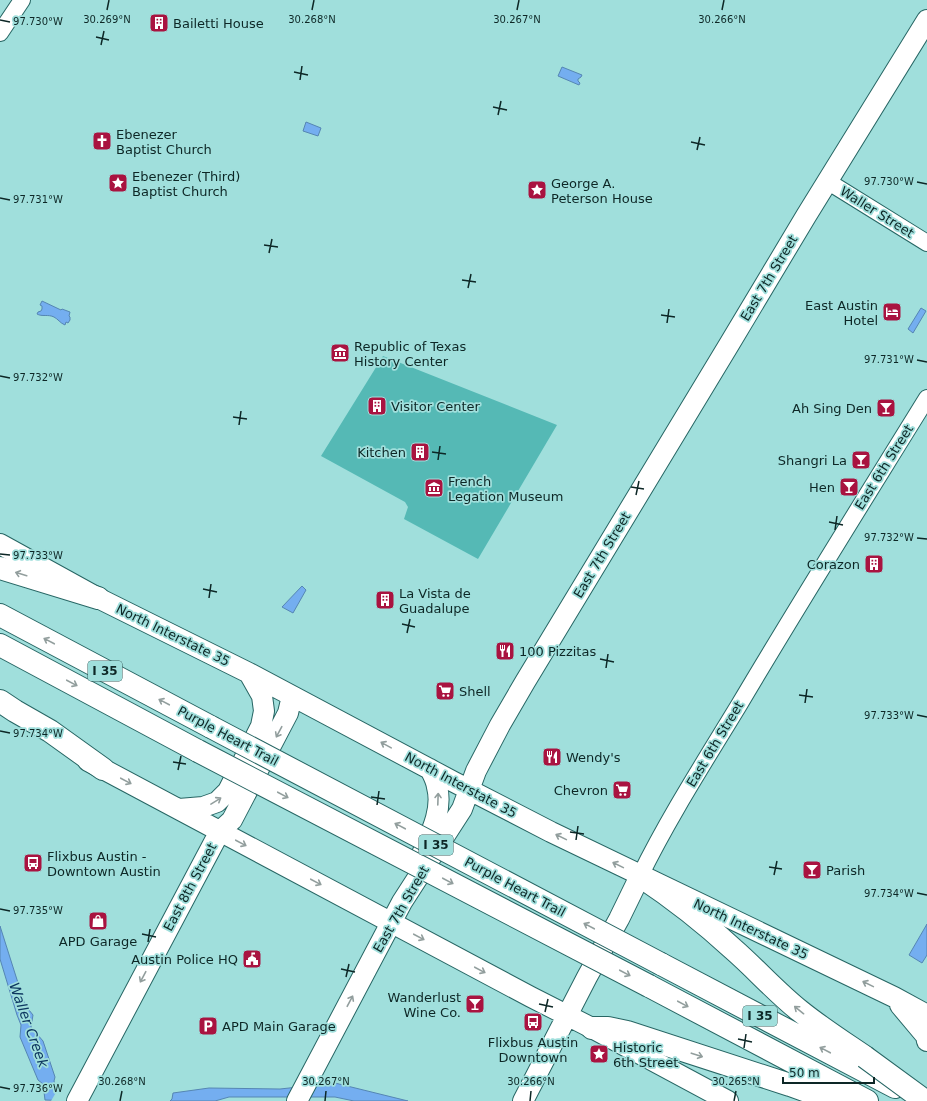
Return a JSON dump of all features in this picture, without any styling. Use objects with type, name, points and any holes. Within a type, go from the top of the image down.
[{"type":"highway","points":[[0,568],[98,598]]},
{"type":"highway","name":"Purple Heart Trail","points":[[0,616],[661,964],[862,1063]]},
{"type":"highway","name":"Purple Heart Trail","points":[[0,645],[198,751],[867,1101]]},
{"type":"highway","points":[[0,701],[50,731],[103,769]]},
{"type":"highway","points":[[640,876],[658,887],[700,919],[799,1011],[837,1039],[862,1063],[924,1101]]},
{"type":"highway","points":[[592,1028],[608,1028],[627,1032],[790,1085],[834,1101]]},
{"type":"main road","name":"East 7th Street","points":[[297,1101],[402,902],[462,809],[476,771],[525,682],[827,181],[927,20]]},
{"type":"main road","name":"North Interstate 35","points":[[0,544],[98,598],[249,673],[551,832],[894,997],[927,1016]]},
{"type":"main road","points":[[179,809],[203,807],[217,802],[228,790],[261,726],[264,712],[262,696],[249,673]]},
{"type":"main road","name":"East 8th Street","points":[[77,1101],[220,831],[232,820],[288,713],[292,696]]},
{"type":"main road","points":[[0,714],[728,1101]]},
{"type":"main road","points":[[402,902],[432,829],[437,813],[439,800],[438,787],[430,769]]},
{"type":"main road","name":"East 6th Street","points":[[523,1101],[587,977],[619,919],[640,876]]},
{"type":"main road","points":[[894,997],[926,1036],[927,1042]]},
{"type":"main road","points":[[924,1101],[927,1093]]},
{"type":"street","points":[[0,33],[22,0]]},
{"type":"street","name":"Waller Street","points":[[827,181],[927,244]]},
{"type":"street","name":"East 6th Street","points":[[640,876],[695,777],[797,608],[927,398]]},
{"type":"shaded area","points":[[383,356],[557,425],[478,559],[404,519],[408,507],[405,502],[321,456]]},
{"type":"water","points":[[562,67],[582,75],[578,79],[580,83],[579,85],[558,76]]},
{"type":"water","points":[[306,122],[321,128],[318,136],[303,131]]},
{"type":"water","points":[[42,301],[61,310],[70,312],[70,320],[68,323],[66,322],[65,325],[54,317],[37,314],[42,309],[42,306],[40,305]]},
{"type":"water","points":[[921,308],[926,311],[913,333],[908,329]]},
{"type":"water","points":[[302,586],[306,590],[293,613],[282,607]]},
{"type":"water","points":[[927,924],[927,955],[922,963],[909,955]]},
{"type":"water","name":"Waller Creek","points":[[0,926],[25,1005],[33,1015],[31,1027],[43,1041],[55,1077],[54,1081],[57,1092],[75,1101],[45,1100],[43,1084],[38,1080],[20,1037],[21,1025],[0,959]]},
{"type":"water","points":[[335,1083],[408,1101],[354,1101],[335,1097],[229,1097],[215,1101],[170,1101],[173,1093],[209,1088],[280,1089]]},
{"type":"pier","points":[[58,1089],[59,1091],[76,1099],[77,1101],[51,1101]]},
{"type":"place","name":"Bailetti House","points":[[159,23]]},
{"type":"place","name":"Ebenezer Baptist Church","points":[[102,141]]},
{"type":"place","name":"Ebenezer (Third) Baptist Church","points":[[118,183]]},
{"type":"place","name":"George A. Peterson House","points":[[537,190]]},
{"type":"place","name":"East Austin Hotel","points":[[892,312]]},
{"type":"place","name":"Republic of Texas History Center","points":[[340,353]]},
{"type":"place","name":"Visitor Center","points":[[377,406]]},
{"type":"place","name":"Ah Sing Den","points":[[886,408]]},
{"type":"place","name":"Kitchen","points":[[420,452]]},
{"type":"place","name":"Shangri La","points":[[861,460]]},
{"type":"place","name":"Hen","points":[[849,487]]},
{"type":"place","name":"French Legation Museum","points":[[434,488]]},
{"type":"place","name":"Corazon","points":[[874,564]]},
{"type":"place","name":"La Vista de Guadalupe","points":[[385,600]]},
{"type":"place","name":"100 Pizzitas","points":[[505,651]]},
{"type":"place","name":"Shell","points":[[445,691]]},
{"type":"place","name":"Wendy's","points":[[552,757]]},
{"type":"place","name":"Chevron","points":[[622,790]]},
{"type":"place","name":"Flixbus Austin - Downtown Austin","points":[[33,863]]},
{"type":"place","name":"Parish","points":[[812,870]]},
{"type":"place","name":"APD Garage","points":[[98,921]]},
{"type":"place","name":"Austin Police HQ","points":[[252,959]]},
{"type":"place","name":"Wanderlust Wine Co.","points":[[475,1004]]},
{"type":"place","name":"Flixbus Austin Downtown","points":[[533,1022]]},
{"type":"place","name":"APD Main Garage","points":[[208,1026]]},
{"type":"place","name":"Historic 6th Street","points":[[599,1054]]}]
